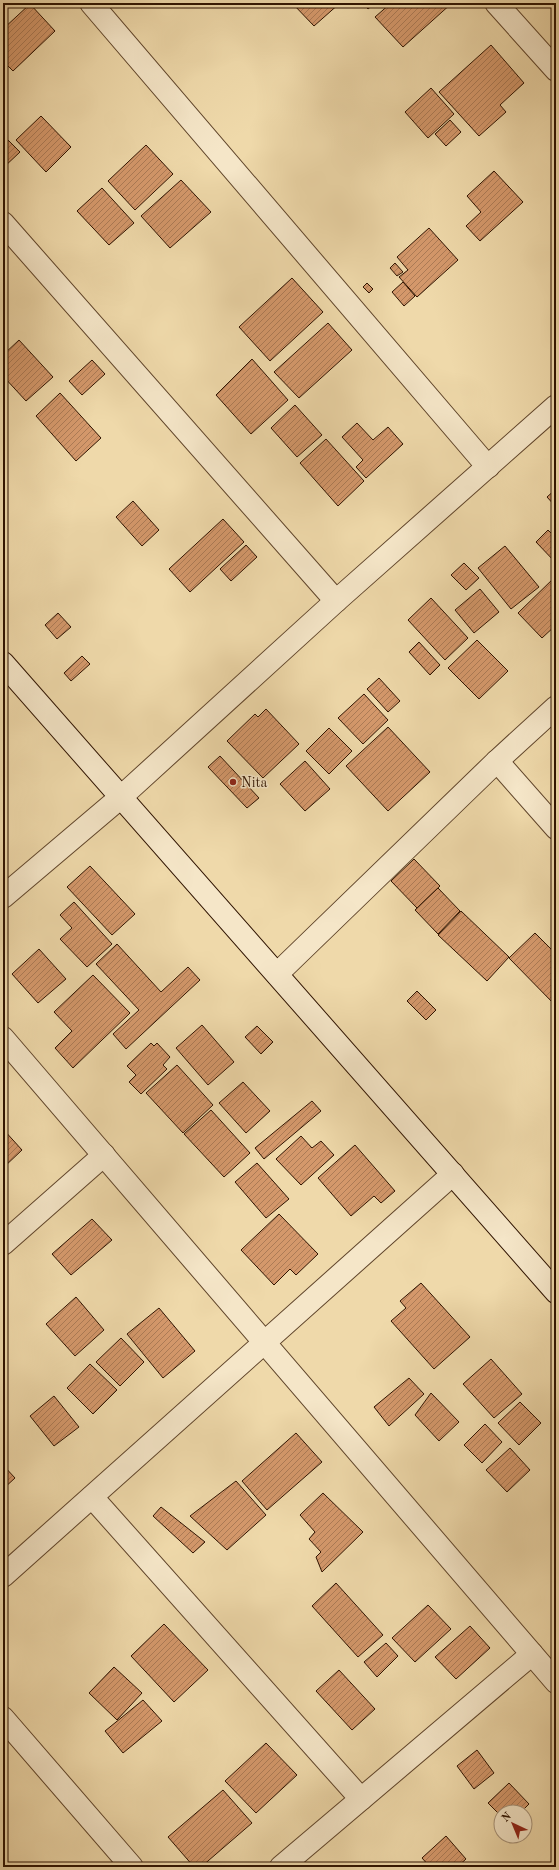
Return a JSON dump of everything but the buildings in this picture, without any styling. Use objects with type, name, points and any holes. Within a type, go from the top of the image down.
[{"type":"street","points":[[91,3],[488,467]]},
{"type":"street","points":[[496,3],[556,70]]},
{"type":"street","points":[[3,223],[336,601]]},
{"type":"street","points":[[3,897],[121,797],[336,601],[556,406]]},
{"type":"street","points":[[3,663],[556,1292]]},
{"type":"street","points":[[277,974],[497,761],[556,707]]},
{"type":"street","points":[[497,761],[556,828]]},
{"type":"street","points":[[3,1038],[556,1682]]},
{"type":"street","points":[[3,1244],[104,1155]]},
{"type":"street","points":[[3,1576],[453,1174]]},
{"type":"street","points":[[92,1497],[361,1799]]},
{"type":"street","points":[[281,1867],[532,1654]]},
{"type":"street","points":[[3,1718],[132,1867]]},
{"type":"place","name":"Nita","points":[[233,782]]}]
